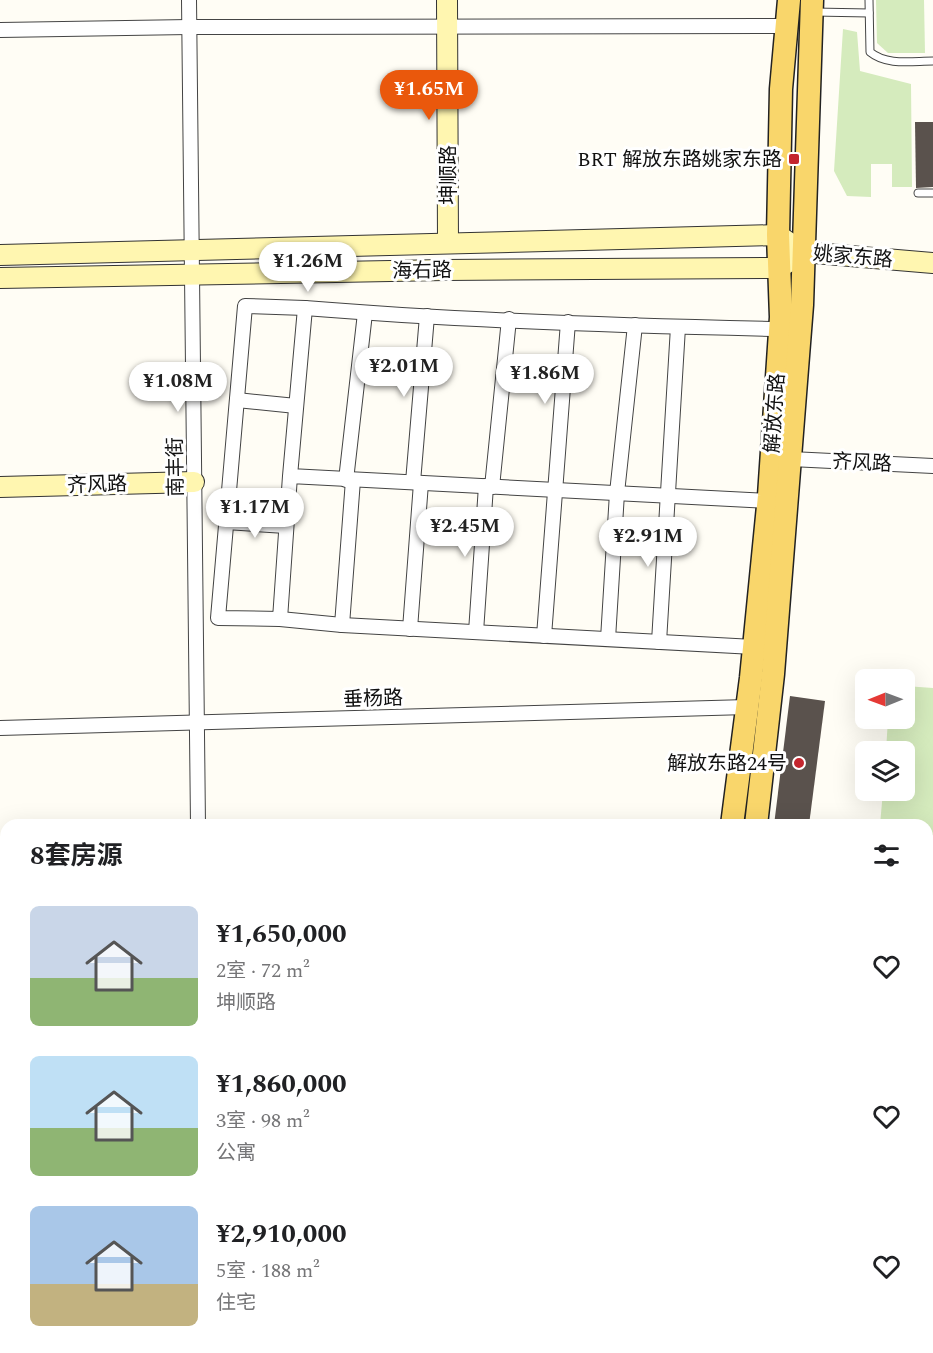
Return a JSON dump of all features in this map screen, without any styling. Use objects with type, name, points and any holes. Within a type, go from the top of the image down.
[{"type":"main road","name":"坤顺路","points":[[447,0],[448,243]]},
{"type":"main road","name":"解放东路","points":[[733,819],[754,648],[768,501],[780,329],[778,235],[781,89],[789,0]]},
{"type":"main road","name":"解放东路","points":[[757,819],[773,674],[802,305],[812,6]]},
{"type":"main road","name":"姚家东路","points":[[778,235],[803,252],[933,263]]},
{"type":"main road","name":"海右路","points":[[0,255],[778,235]]},
{"type":"main road","points":[[779,268],[803,252]]},
{"type":"main road","name":"海右路","points":[[0,278],[445,270],[779,268]]},
{"type":"main road","name":"齐风路","points":[[0,487],[194,482]]},
{"type":"street","name":"南丰街","points":[[189,0],[198,819]]},
{"type":"street","points":[[0,30],[189,27],[787,26]]},
{"type":"street","points":[[754,648],[342,625],[280,619],[218,618],[245,306],[678,327],[780,329]]},
{"type":"street","points":[[280,619],[305,308]]},
{"type":"street","points":[[342,625],[349,480],[365,313]]},
{"type":"street","points":[[410,628],[427,316]]},
{"type":"street","points":[[476,632],[489,486],[509,319]]},
{"type":"street","points":[[544,636],[567,322]]},
{"type":"street","points":[[608,639],[616,493],[635,325]]},
{"type":"street","points":[[659,642],[678,327]]},
{"type":"street","points":[[237,400],[296,406]]},
{"type":"street","name":"齐风路","points":[[790,459],[933,466]]},
{"type":"street","points":[[290,476],[768,501]]},
{"type":"street","points":[[226,522],[286,526]]},
{"type":"street","name":"垂杨路","points":[[0,728],[747,707]]},
{"type":"lane","points":[[869,0],[870,52],[877,58],[887,61],[933,61]]},
{"type":"lane","points":[[812,6],[869,13]]},
{"type":"lane","points":[[918,193],[933,193]]},
{"type":"green space","points":[[876,0],[924,0],[925,53],[888,53],[877,43]]},
{"type":"green space","points":[[843,29],[857,32],[860,71],[911,84],[912,187],[892,187],[892,164],[871,164],[871,197],[847,196],[834,171]]},
{"type":"green space","points":[[915,687],[933,688],[933,819],[881,819],[882,801],[915,801],[915,741],[887,741],[887,729],[915,729]]},
{"type":"building","points":[[915,122],[933,122],[933,187],[916,188]]},
{"type":"building","name":"解放东路24号","points":[[790,696],[825,701],[810,819],[775,819]]},
{"type":"place","name":"BRT 解放东路姚家东路","points":[[794,159]]},
{"type":"place","name":"解放东路24号","points":[[799,763]]}]
